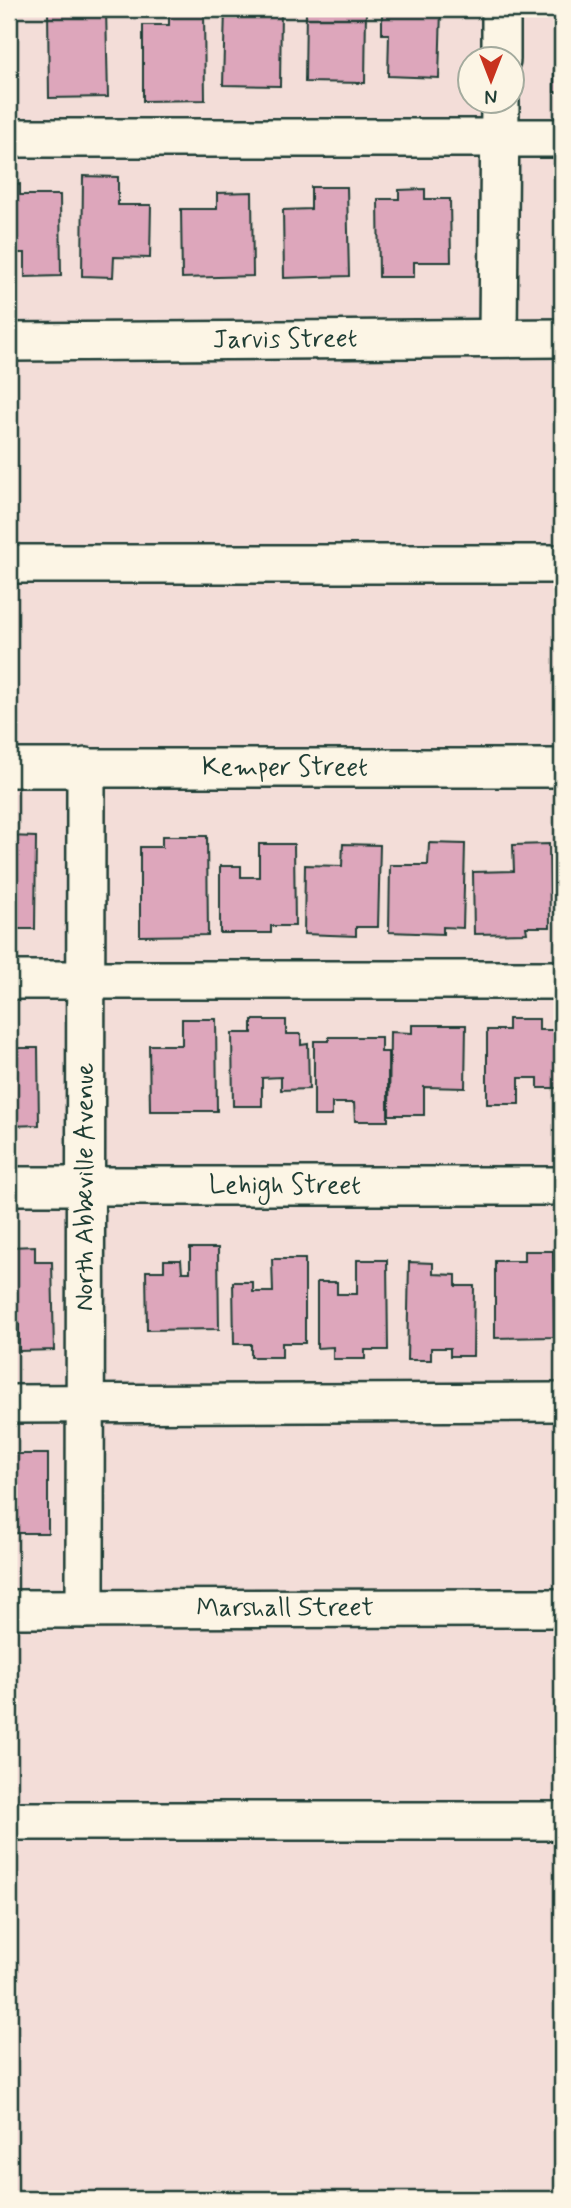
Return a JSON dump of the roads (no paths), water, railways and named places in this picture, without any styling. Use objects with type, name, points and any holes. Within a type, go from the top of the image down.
[{"type":"street","points":[[501,9],[501,46]]},
{"type":"street","points":[[498,337],[500,116]]},
{"type":"street","points":[[9,138],[562,138]]},
{"type":"street","name":"Jarvis Street","points":[[9,342],[562,338]]},
{"type":"street","points":[[9,564],[562,564]]},
{"type":"street","name":"North Abbeville Avenue","points":[[85,1609],[86,767]]},
{"type":"street","name":"Kemper Street","points":[[9,768],[562,768]]},
{"type":"street","points":[[9,980],[562,980]]},
{"type":"street","name":"Lehigh Street","points":[[9,1186],[562,1186]]},
{"type":"street","points":[[9,1404],[562,1402]]},
{"type":"street","name":"Marshall Street","points":[[9,1609],[562,1608]]},
{"type":"street","points":[[9,1821],[562,1821]]}]
